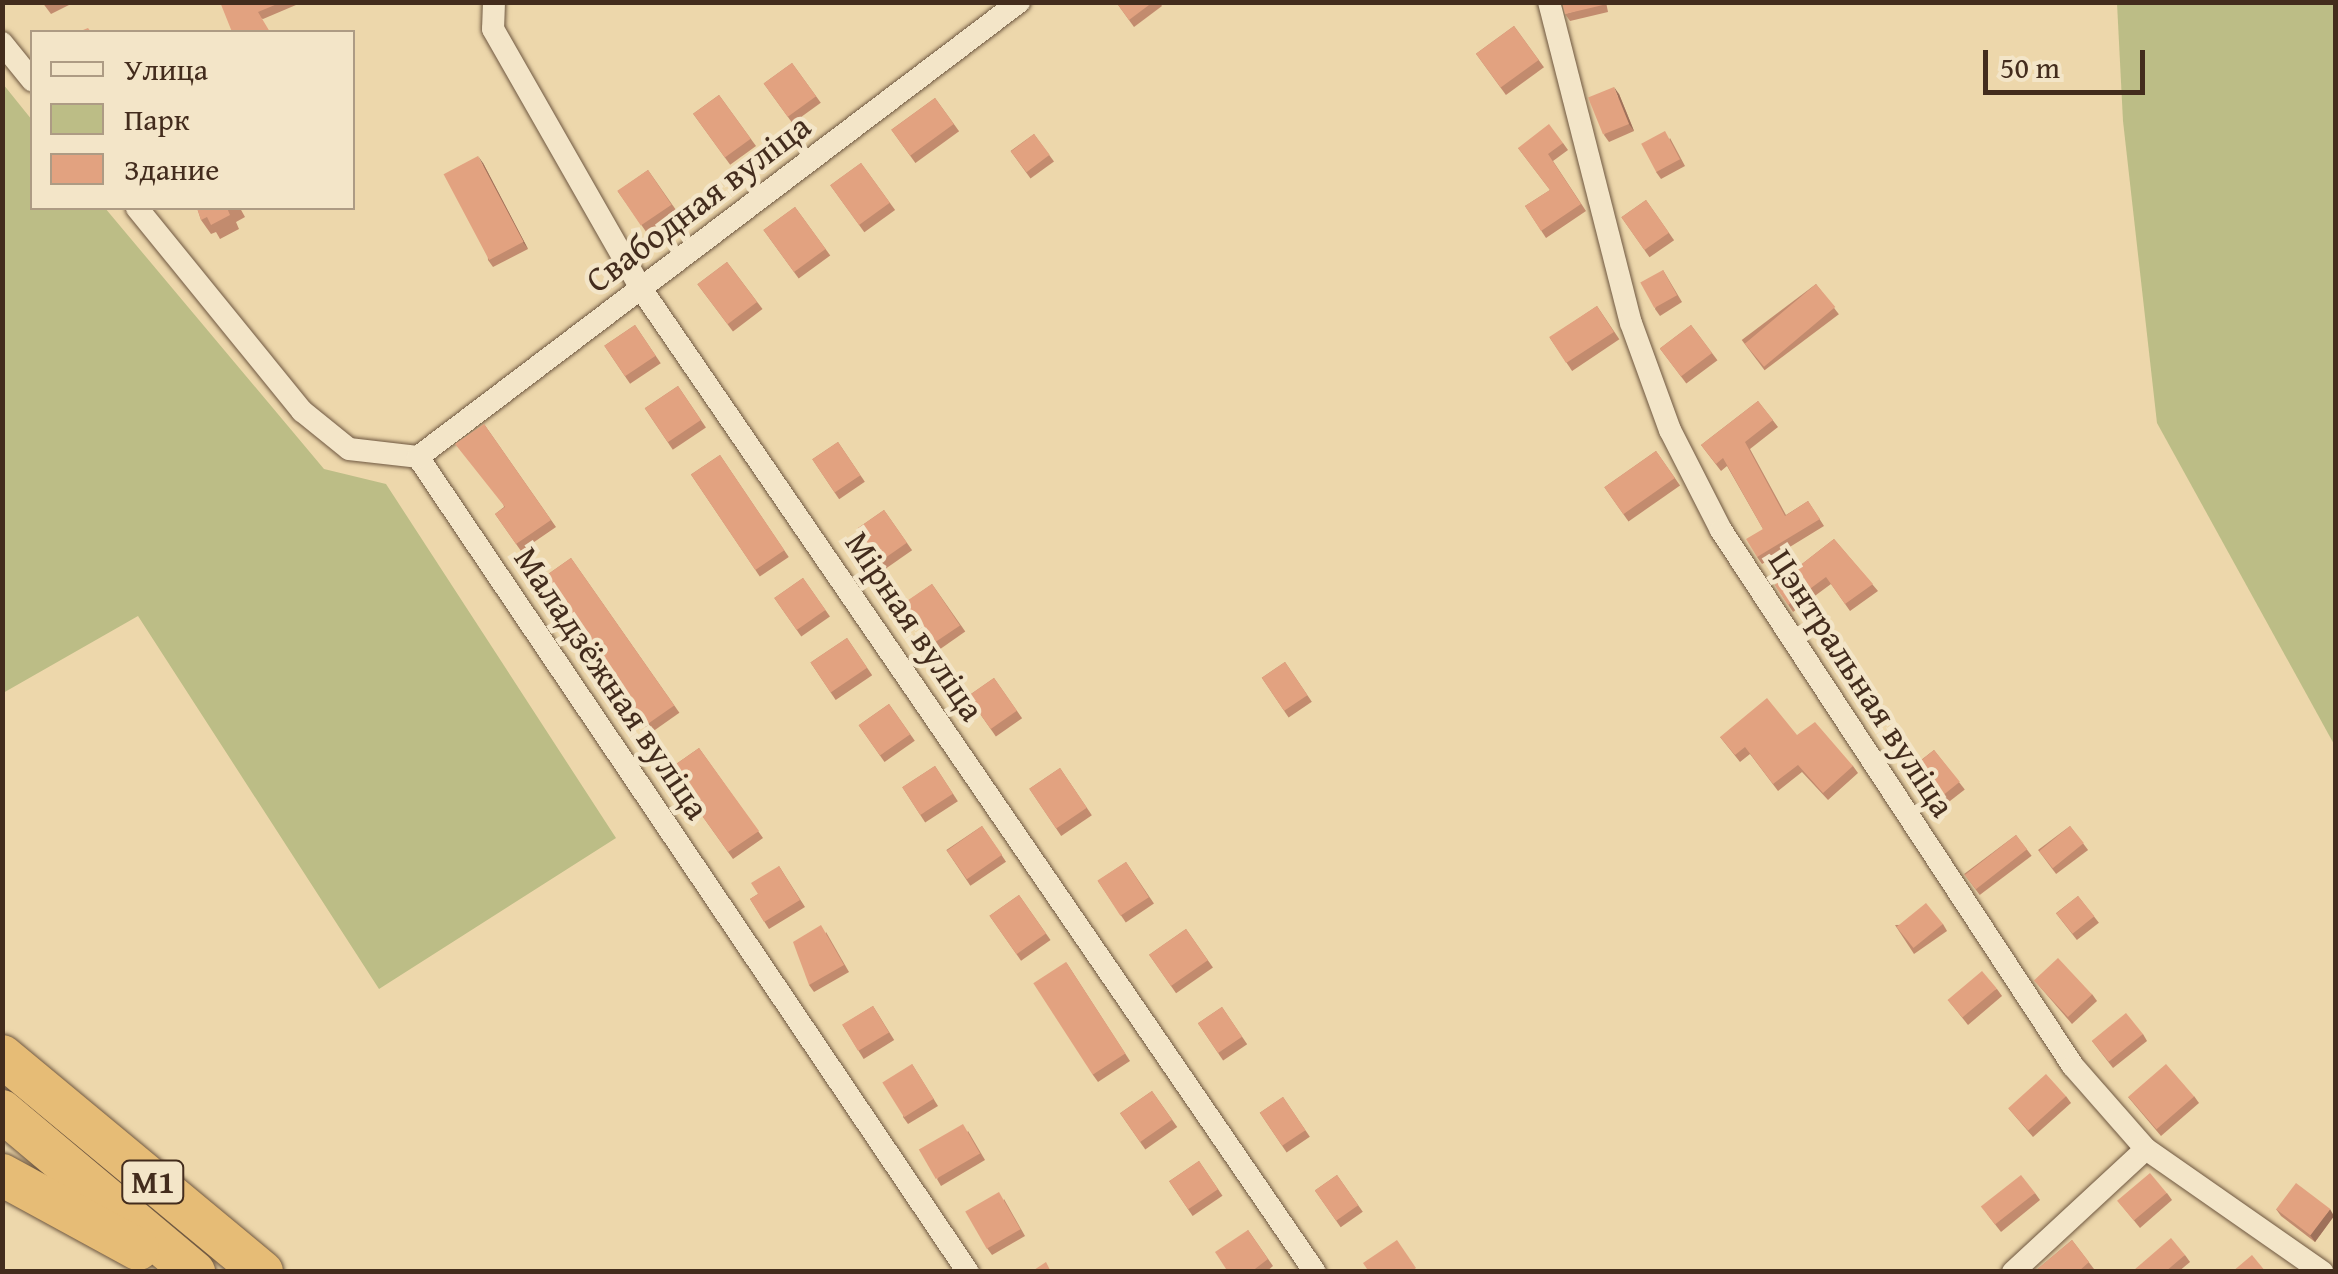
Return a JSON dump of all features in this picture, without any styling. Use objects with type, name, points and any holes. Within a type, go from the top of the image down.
[{"type":"highway","points":[[2,1042],[45,1092]]},
{"type":"highway","name":"М1","points":[[2,1056],[262,1272]]},
{"type":"highway","name":"М1","points":[[2,1111],[194,1272]]},
{"type":"highway","points":[[2,1175],[178,1272]]},
{"type":"street","name":"Мірная вуліца","points":[[494,2],[493,29],[642,290],[1315,1272]]},
{"type":"street","name":"Свабодная вуліца","points":[[418,458],[1019,2]]},
{"type":"street","name":"Цэнтральная вуліца","points":[[1549,2],[1632,323],[1670,430],[1721,530],[2073,1066],[2146,1150],[2322,1272]]},
{"type":"street","points":[[2,43],[30,78]]},
{"type":"street","points":[[139,210],[302,411],[349,450],[418,458]]},
{"type":"street","name":"Маладзёжная вуліца","points":[[418,458],[968,1272]]},
{"type":"street","points":[[2013,1272],[2146,1150]]},
{"type":"green space","points":[[2117,3],[2335,3],[2335,746],[2157,423],[2123,121]]},
{"type":"green space","points":[[3,84],[30,118],[30,210],[107,210],[324,469],[386,484],[616,838],[379,989],[138,616],[3,693]]},
{"type":"building","points":[[220,2],[282,2],[258,12],[269,30],[231,30]]},
{"type":"building","points":[[1116,2],[1153,2],[1129,20]]},
{"type":"building","points":[[1562,2],[1602,2],[1603,5],[1565,14]]},
{"type":"building","points":[[1514,26],[1539,60],[1501,88],[1476,54]]},
{"type":"building","points":[[792,63],[816,96],[788,117],[764,84]]},
{"type":"building","points":[[1614,87],[1629,124],[1603,135],[1588,97]]},
{"type":"building","points":[[719,95],[751,139],[725,157],[693,114]]},
{"type":"building","points":[[935,98],[954,124],[910,156],[891,130]]},
{"type":"building","points":[[1549,124],[1563,143],[1548,154],[1581,204],[1541,231],[1525,206],[1550,190],[1518,148]]},
{"type":"building","points":[[1665,131],[1680,159],[1656,172],[1641,144]]},
{"type":"building","points":[[1034,134],[1050,155],[1026,172],[1011,151]]},
{"type":"building","points":[[478,156],[524,242],[489,260],[444,174]]},
{"type":"building","points":[[861,163],[890,203],[859,225],[830,185]]},
{"type":"building","points":[[648,170],[671,205],[641,226],[617,191]]},
{"type":"building","points":[[1646,200],[1669,233],[1644,250],[1621,217]]},
{"type":"building","points":[[795,207],[826,249],[794,272],[763,230]]},
{"type":"building","points":[[198,210],[228,210],[230,215],[211,225],[207,217],[201,220]]},
{"type":"building","points":[[727,262],[757,302],[728,324],[697,284]]},
{"type":"building","points":[[1663,270],[1677,295],[1654,308],[1640,283]]},
{"type":"building","points":[[1816,284],[1835,307],[1764,367],[1745,344]]},
{"type":"building","points":[[1597,306],[1614,332],[1566,363],[1549,337]]},
{"type":"building","points":[[635,325],[656,356],[625,376],[604,346]]},
{"type":"building","points":[[1691,325],[1712,353],[1681,376],[1660,348]]},
{"type":"building","points":[[678,386],[701,420],[668,442],[645,408]]},
{"type":"building","points":[[1758,401],[1773,420],[1745,442],[1785,516],[1808,501],[1820,519],[1757,557],[1746,539],[1763,529],[1723,458],[1716,464],[1701,445]]},
{"type":"building","points":[[484,424],[551,520],[516,544],[495,514],[505,507],[455,444]]},
{"type":"building","points":[[838,442],[860,475],[835,492],[812,459]]},
{"type":"building","points":[[1656,451],[1675,478],[1623,514],[1604,487]]},
{"type":"building","points":[[720,455],[784,550],[755,570],[691,475]]},
{"type":"building","points":[[884,510],[907,543],[881,561],[858,528]]},
{"type":"building","points":[[1834,539],[1873,584],[1845,604],[1826,577],[1788,605],[1775,585]]},
{"type":"building","points":[[571,558],[674,705],[645,726],[542,579]]},
{"type":"building","points":[[803,578],[825,610],[797,630],[774,598]]},
{"type":"building","points":[[932,584],[960,625],[932,644],[904,603]]},
{"type":"building","points":[[847,638],[867,668],[831,692],[811,663]]},
{"type":"building","points":[[1285,662],[1307,695],[1284,711],[1262,678]]},
{"type":"building","points":[[994,678],[1017,711],[991,729],[968,696]]},
{"type":"building","points":[[1767,698],[1797,735],[1815,722],[1853,766],[1823,793],[1798,765],[1773,784],[1745,747],[1735,755],[1720,737]]},
{"type":"building","points":[[889,704],[910,734],[880,756],[859,725]]},
{"type":"building","points":[[699,748],[759,831],[728,852],[693,803],[683,810],[659,776]]},
{"type":"building","points":[[1934,750],[1960,782],[1936,801],[1910,770]]},
{"type":"building","points":[[935,766],[953,794],[920,815],[902,787]]},
{"type":"building","points":[[1060,768],[1087,808],[1056,828],[1029,789]]},
{"type":"building","points":[[982,826],[1002,855],[967,879],[947,851]]},
{"type":"building","points":[[2070,826],[2084,843],[2053,868],[2039,851]]},
{"type":"building","points":[[2016,835],[2027,849],[1976,889],[1965,875]]},
{"type":"building","points":[[1126,862],[1149,897],[1120,916],[1097,881]]},
{"type":"building","points":[[779,866],[800,900],[764,922],[750,899],[758,894],[751,883]]},
{"type":"building","points":[[1019,895],[1046,934],[1016,954],[990,916]]},
{"type":"building","points":[[2078,896],[2094,916],[2073,934],[2056,914]]},
{"type":"building","points":[[1926,903],[1943,924],[1913,948],[1896,927]]},
{"type":"building","points":[[821,925],[844,965],[809,985],[793,942]]},
{"type":"building","points":[[1186,929],[1208,960],[1171,986],[1149,955]]},
{"type":"building","points":[[2058,958],[2092,995],[2068,1017],[2034,981]]},
{"type":"building","points":[[1066,962],[1125,1053],[1093,1075],[1033,983]]},
{"type":"building","points":[[1982,971],[1997,989],[1962,1018],[1948,1000]]},
{"type":"building","points":[[873,1006],[889,1033],[858,1051],[842,1025]]},
{"type":"building","points":[[1222,1007],[1242,1037],[1218,1053],[1198,1023]]},
{"type":"building","points":[[2126,1013],[2143,1034],[2109,1062],[2092,1041]]},
{"type":"building","points":[[912,1064],[934,1099],[904,1117],[882,1083]]},
{"type":"building","points":[[2166,1064],[2194,1096],[2156,1129],[2128,1097]]},
{"type":"building","points":[[2046,1074],[2066,1096],[2028,1130],[2008,1108]]},
{"type":"building","points":[[1152,1091],[1172,1120],[1140,1142],[1120,1113]]},
{"type":"building","points":[[1283,1097],[1305,1130],[1282,1146],[1260,1113]]},
{"type":"building","points":[[963,1124],[980,1153],[936,1179],[919,1150]]},
{"type":"building","points":[[1199,1161],[1218,1189],[1188,1209],[1169,1181]]},
{"type":"building","points":[[2150,1173],[2167,1193],[2134,1221],[2117,1201]]},
{"type":"building","points":[[1337,1175],[1358,1205],[1336,1221],[1315,1190]]},
{"type":"building","points":[[2021,1175],[2035,1193],[1995,1225],[1981,1206]]},
{"type":"building","points":[[2296,1183],[2330,1209],[2310,1235],[2276,1209]]},
{"type":"building","points":[[999,1192],[1020,1229],[987,1249],[965,1212]]},
{"type":"building","points":[[1248,1230],[1268,1259],[1251,1272],[1228,1272],[1215,1252]]},
{"type":"building","points":[[2171,1238],[2185,1255],[2165,1272],[2135,1272],[2134,1270]]},
{"type":"building","points":[[1397,1240],[1416,1268],[1410,1272],[1369,1272],[1363,1263]]},
{"type":"building","points":[[2072,1240],[2089,1262],[2078,1272],[2034,1272]]},
{"type":"building","points":[[2252,1255],[2266,1272],[2232,1272]]},
{"type":"building","points":[[1046,1262],[1051,1272],[1031,1272]]}]
